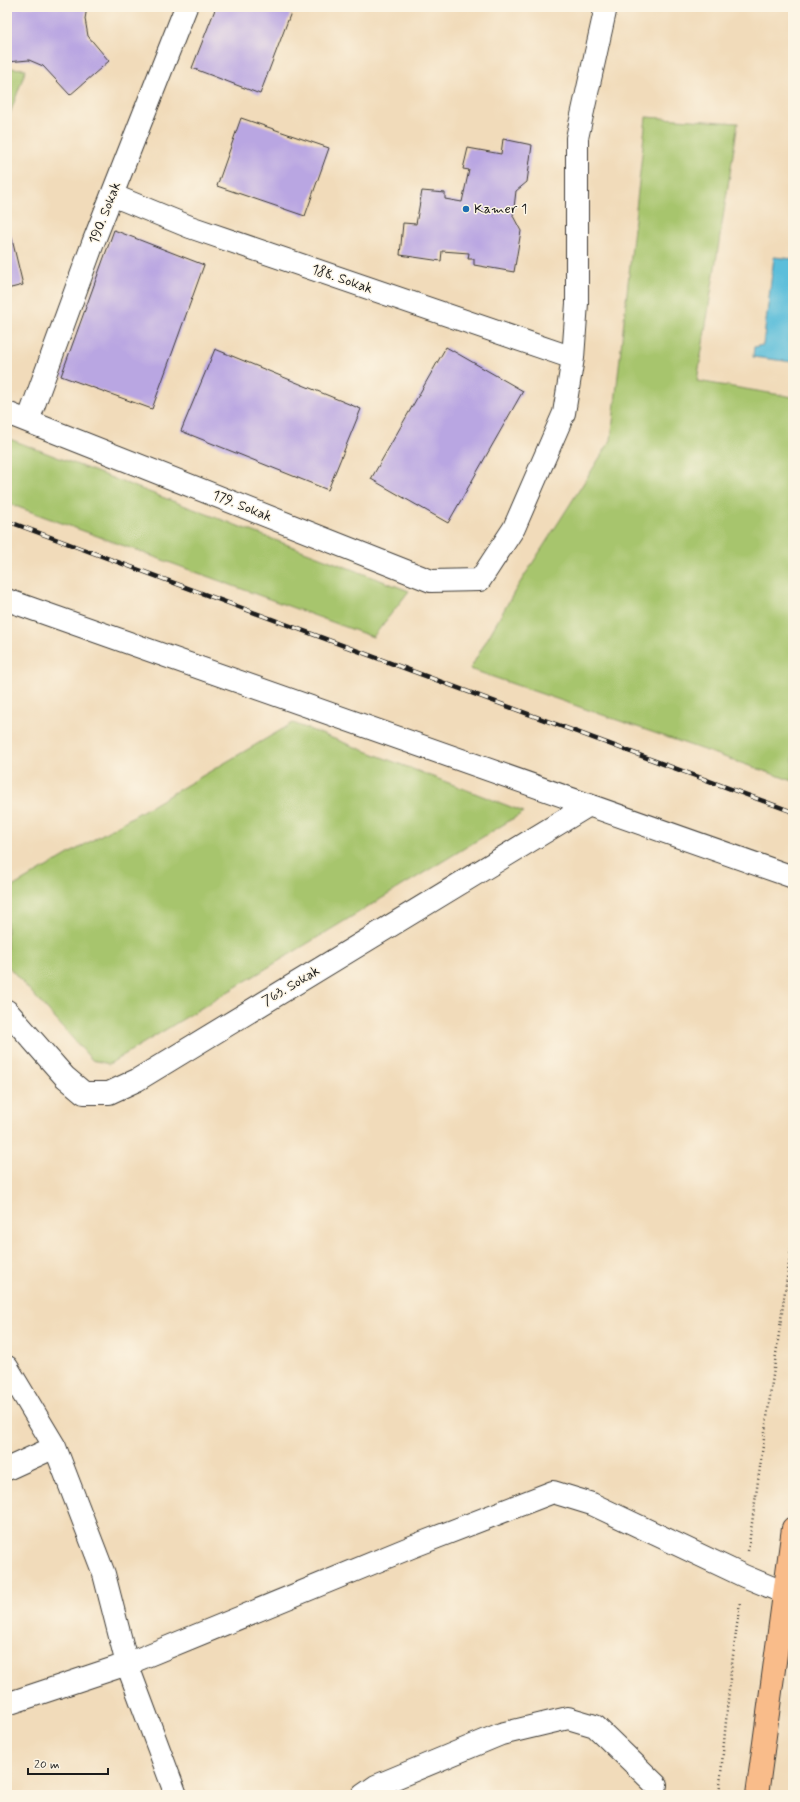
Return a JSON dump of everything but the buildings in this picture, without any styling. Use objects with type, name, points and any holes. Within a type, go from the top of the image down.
[{"type":"main road","points":[[757,1795],[793,1528]]},
{"type":"street","name":"190. Sokak","points":[[28,421],[112,195],[186,7]]},
{"type":"street","points":[[573,358],[577,303],[577,138],[606,7]]},
{"type":"street","name":"188. Sokak","points":[[112,195],[190,228],[573,358]]},
{"type":"street","name":"179. Sokak","points":[[7,413],[431,581],[480,580],[514,528],[564,413],[573,358]]},
{"type":"street","points":[[7,600],[793,877]]},
{"type":"street","name":"763. Sokak","points":[[7,1011],[65,1077],[84,1093],[109,1093],[137,1080],[589,805]]},
{"type":"street","points":[[7,1367],[55,1447],[104,1574],[127,1664],[176,1795]]},
{"type":"street","points":[[7,1469],[55,1447]]},
{"type":"street","points":[[7,1704],[127,1664],[420,1543],[553,1492],[592,1504],[744,1576],[785,1593]]},
{"type":"street","points":[[363,1795],[376,1786],[502,1734],[568,1718],[595,1726],[656,1785]]},
{"type":"path","points":[[719,1795],[730,1679],[793,1235]]},
{"type":"green space","points":[[7,68],[26,69],[7,122]]},
{"type":"green space","points":[[646,117],[738,123],[697,381],[793,397],[793,781],[470,669],[516,589],[611,440]]},
{"type":"green space","points":[[7,438],[409,591],[373,637],[7,503]]},
{"type":"green space","points":[[293,723],[524,812],[109,1064],[92,1060],[7,965],[7,890]]},
{"type":"water","points":[[774,257],[793,259],[793,362],[753,357],[754,347],[763,345]]},
{"type":"railway","points":[[7,521],[793,812]]},
{"type":"place","name":"Kamer 1","points":[[466,209]]}]
